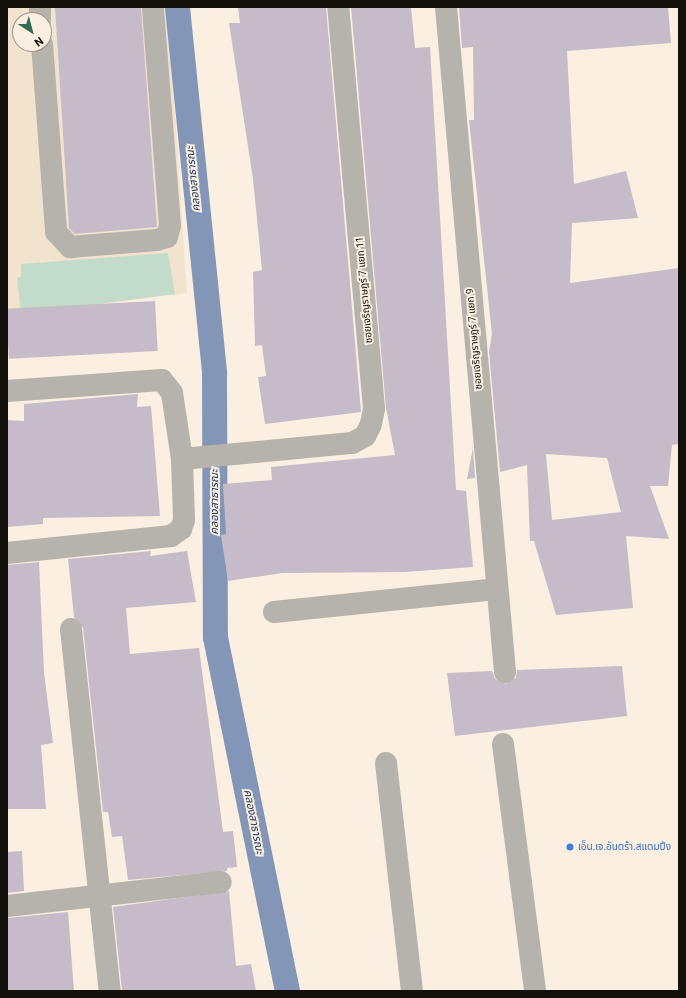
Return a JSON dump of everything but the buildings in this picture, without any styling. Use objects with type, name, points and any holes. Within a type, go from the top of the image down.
[{"type":"street","points":[[43,52],[56,232],[70,247],[157,240],[167,237],[170,225],[153,7]]},
{"type":"street","name":"ซอยเจริญราษฎร์ 7 แยก 11","points":[[189,458],[352,443],[365,436],[372,424],[374,408],[338,7]]},
{"type":"street","name":"ซอยเจริญราษฎร์ 7 แยก 9","points":[[446,7],[496,589],[505,672]]},
{"type":"street","points":[[7,391],[162,380],[172,393],[189,458],[184,520],[177,533],[7,553]]},
{"type":"street","points":[[274,612],[496,589]]},
{"type":"street","points":[[71,630],[110,991]]},
{"type":"street","points":[[503,744],[535,991]]},
{"type":"street","points":[[386,763],[412,991]]},
{"type":"street","points":[[7,906],[221,882]]},
{"type":"shaded area","points":[[7,7],[168,7],[187,293],[7,316]]},
{"type":"green space","points":[[168,253],[175,294],[21,314],[17,278],[21,277],[21,264]]},
{"type":"waterway","name":"คลองสาธารณะ","points":[[177,7],[214,374],[215,637],[287,991]]},
{"type":"place","name":"เอ็น.เจ.อันตร้า.สแตมปิ้ง","points":[[570,847]]}]
